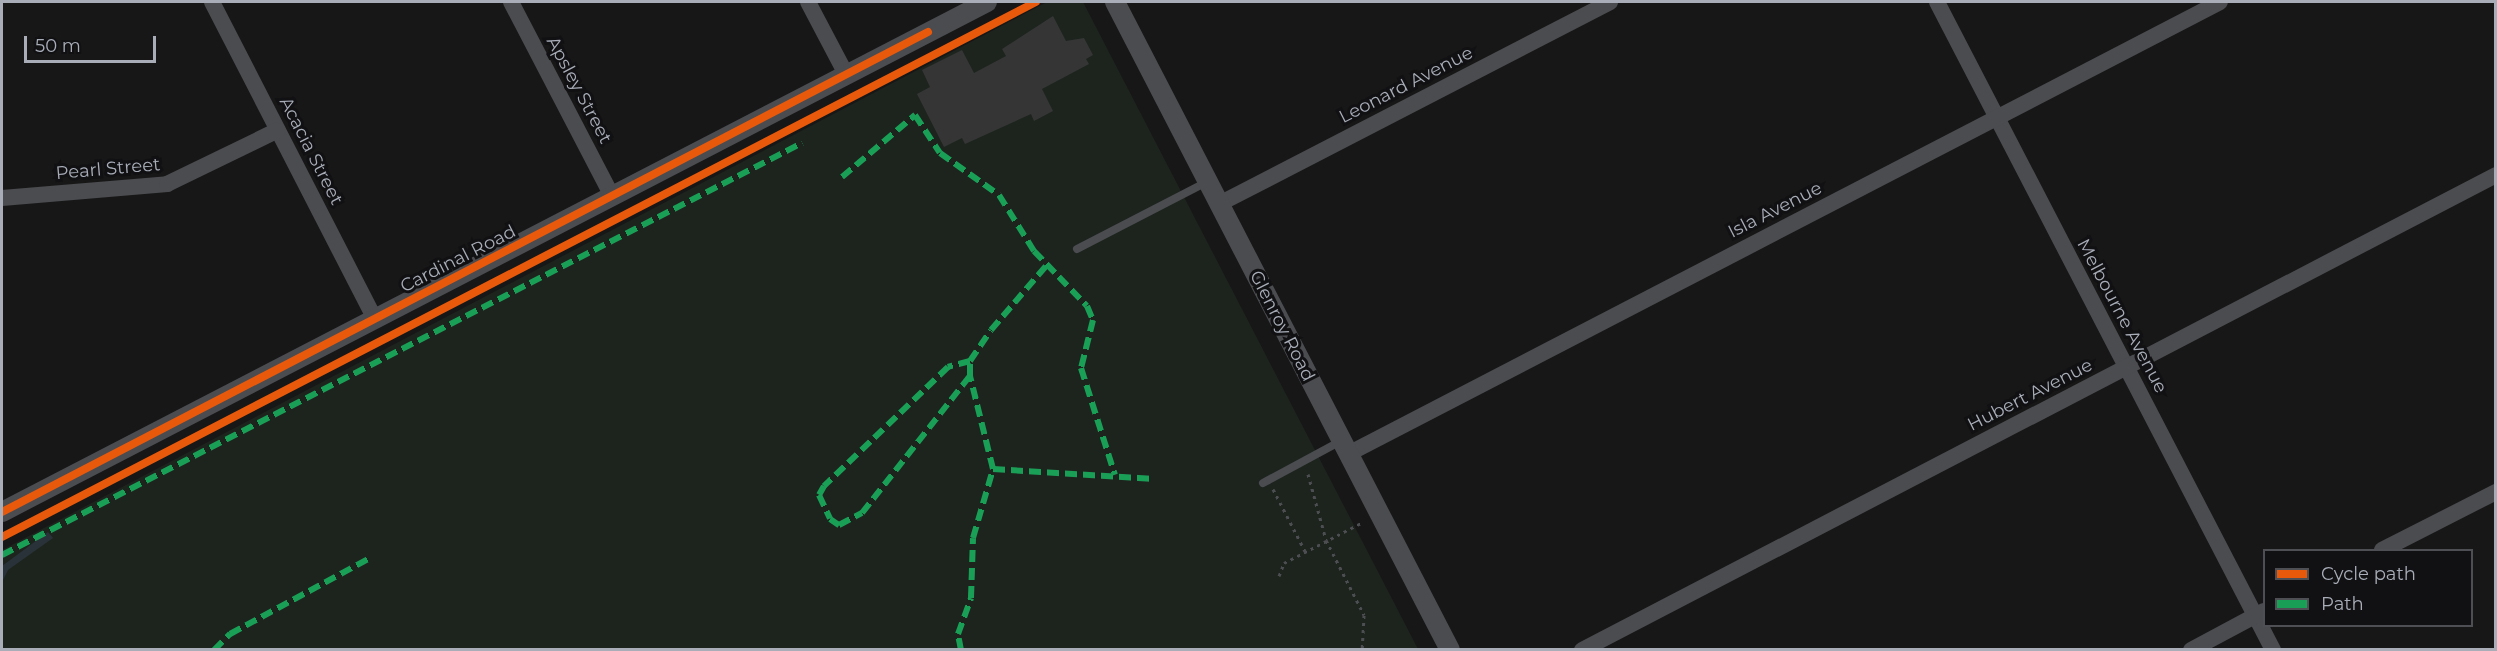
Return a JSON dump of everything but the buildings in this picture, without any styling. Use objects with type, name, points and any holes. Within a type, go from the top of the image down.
[{"type":"street","name":"Acacia Street","points":[[212,2],[375,318]]},
{"type":"street","name":"Apsley Street","points":[[511,2],[612,196]]},
{"type":"street","points":[[808,2],[846,74]]},
{"type":"street","name":"Cardinal Road","points":[[2,512],[987,2]]},
{"type":"street","name":"Glenroy Road","points":[[1115,2],[1450,650]]},
{"type":"street","name":"Leonard Avenue","points":[[1220,204],[1610,2]]},
{"type":"street","name":"Melbourne Avenue","points":[[1937,2],[2127,367],[2260,614]]},
{"type":"street","name":"Isla Avenue","points":[[1345,447],[2220,2]]},
{"type":"street","name":"Pearl Street","points":[[2,198],[167,184],[278,130]]},
{"type":"street","name":"Hubert Avenue","points":[[1582,650],[2496,175]]},
{"type":"street","points":[[2384,549],[2496,492]]},
{"type":"street","points":[[2191,650],[2260,614]]},
{"type":"street","name":"Melbourne Avenue","points":[[2265,627],[2273,650]]},
{"type":"lane","points":[[1077,249],[1207,182]]},
{"type":"lane","points":[[1266,481],[1304,460],[1345,447]]},
{"type":"path","points":[[1304,460],[1326,540],[1364,615],[1362,650]]},
{"type":"path","points":[[1266,481],[1305,551]]},
{"type":"path","points":[[1279,576],[1284,563],[1379,513]]},
{"type":"shaded area","points":[[1047,2],[1083,2],[1418,649],[2,649],[2,550]]},
{"type":"shaded area","points":[[48,532],[53,538],[8,570],[2,582],[2,566]]},
{"type":"marked path","points":[[842,177],[915,115],[940,153],[999,195],[1034,251],[1087,306],[1093,320],[1081,368],[1115,475]]},
{"type":"marked path","points":[[2,555],[802,143]]},
{"type":"marked path","points":[[970,361],[948,367],[824,486],[819,495],[830,519],[839,525],[862,513],[970,376],[970,361],[991,330],[1046,266]]},
{"type":"marked path","points":[[961,650],[958,634],[971,598],[973,538],[993,469],[970,376]]},
{"type":"marked path","points":[[993,469],[1155,479]]},
{"type":"marked path","points":[[214,650],[230,634],[370,558]]},
{"type":"cycle path","points":[[2,537],[1036,2]]},
{"type":"cycle path","points":[[2,512],[928,32]]}]
